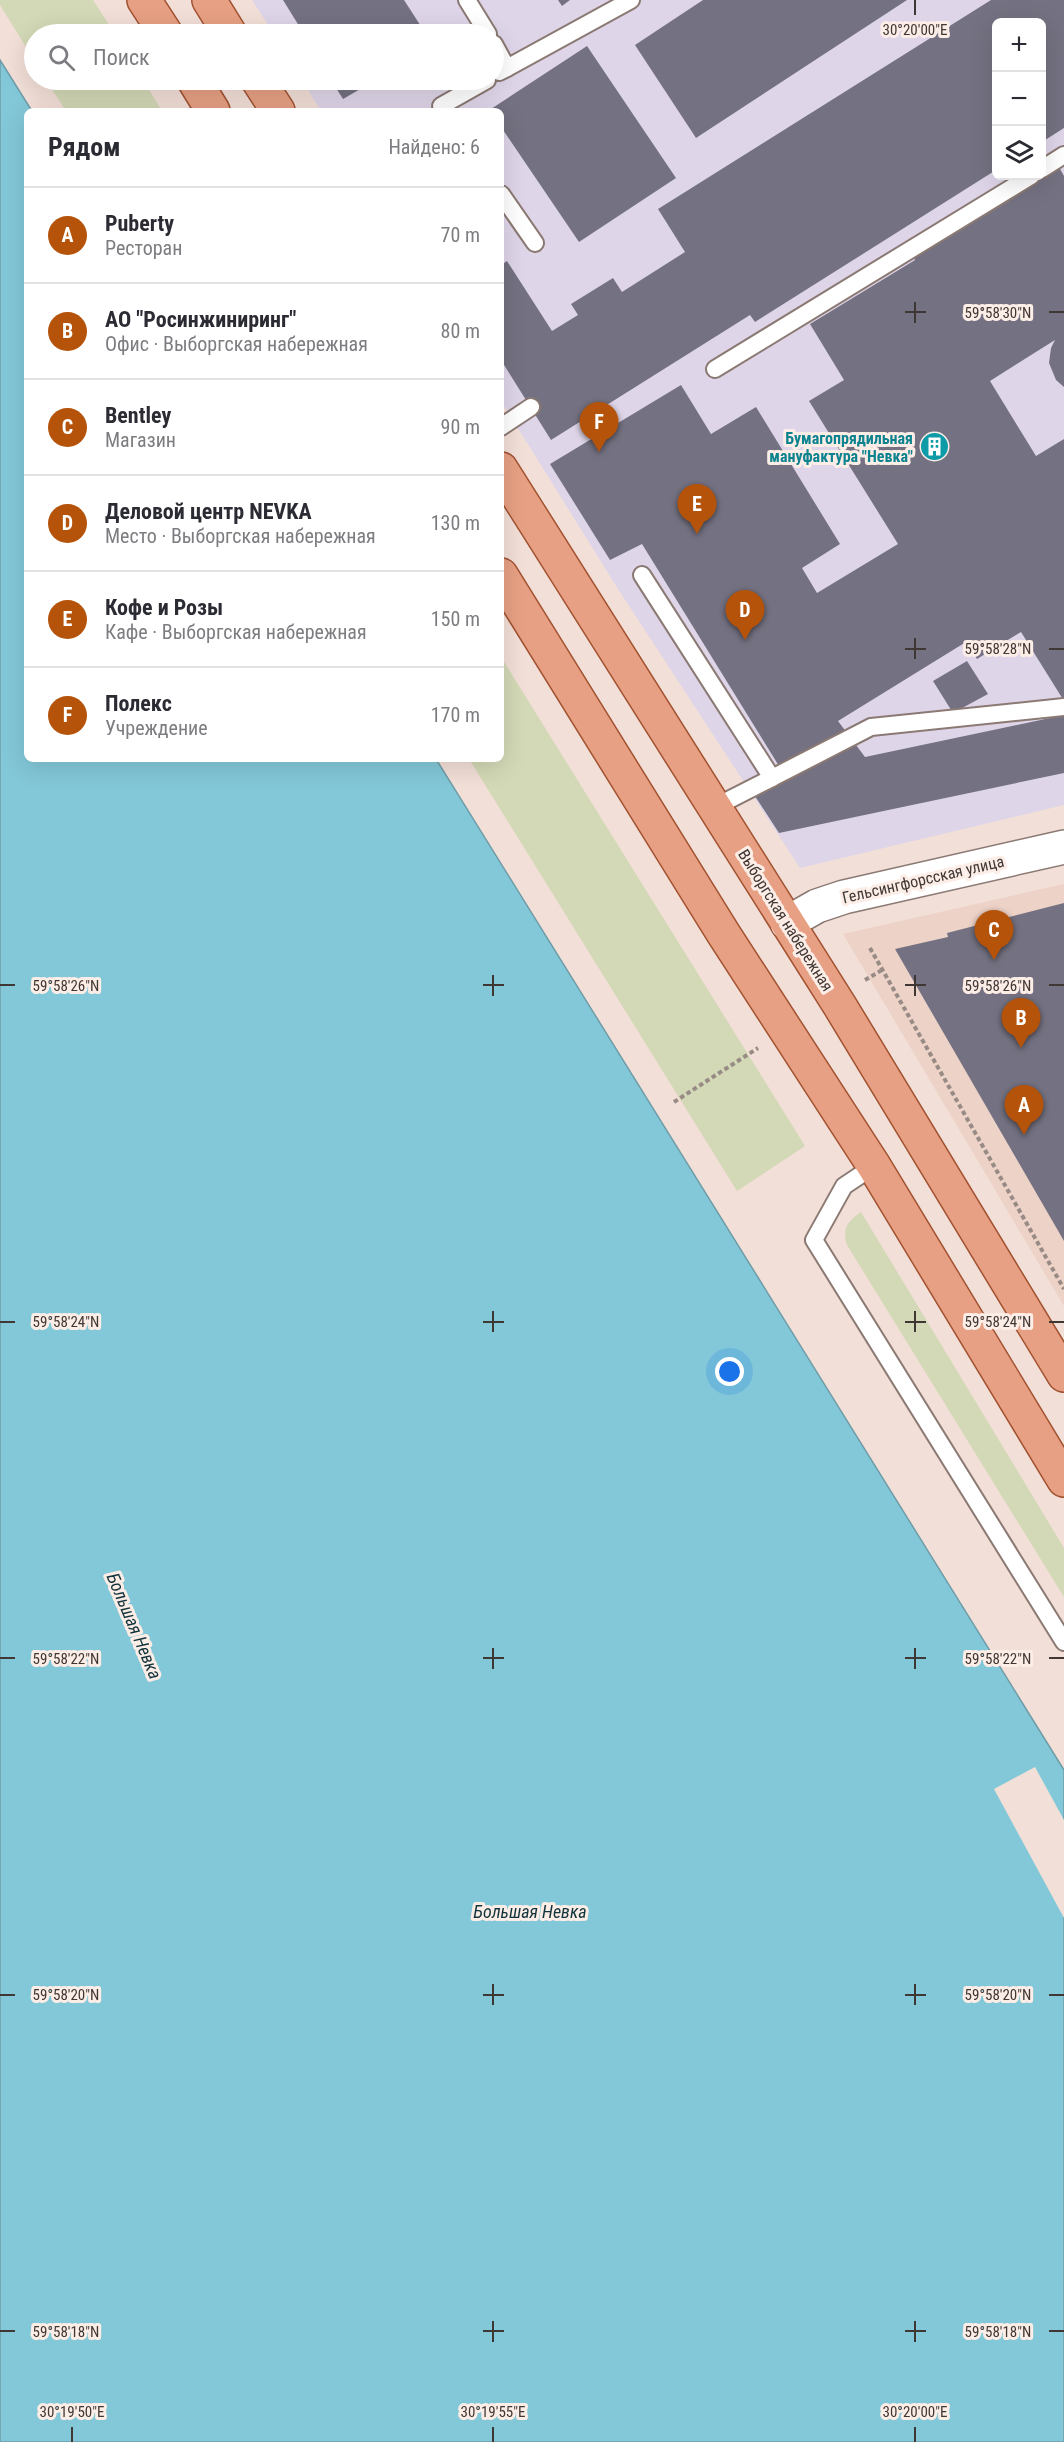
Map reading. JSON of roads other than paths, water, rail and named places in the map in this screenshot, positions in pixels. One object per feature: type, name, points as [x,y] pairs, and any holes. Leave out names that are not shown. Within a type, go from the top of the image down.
[{"type":"main road","points":[[144,0],[160,24]]},
{"type":"main road","points":[[209,0],[225,24]]},
{"type":"main road","points":[[200,90],[211,108]]},
{"type":"main road","points":[[264,90],[276,108]]},
{"type":"main road","name":"Выборгская набережная","points":[[504,475],[715,807],[1064,1375]]},
{"type":"main road","points":[[504,580],[723,933],[874,1166],[1064,1480]]},
{"type":"street","name":"Гельсингфорсская улица","points":[[787,923],[818,906],[844,897],[1064,847]]},
{"type":"lane","points":[[467,0],[482,24]]},
{"type":"lane","points":[[504,70],[631,0]]},
{"type":"lane","points":[[442,108],[441,106],[469,90]]},
{"type":"lane","points":[[1046,166],[1064,155]]},
{"type":"lane","points":[[716,369],[1024,180]]},
{"type":"lane","points":[[504,198],[535,243]]},
{"type":"lane","points":[[504,425],[531,408]]},
{"type":"lane","points":[[642,575],[772,778]]},
{"type":"lane","points":[[715,807],[871,727],[1064,707]]},
{"type":"lane","points":[[874,1166],[844,1186],[814,1240],[1064,1642]]},
{"type":"water","name":"Большая Невка","points":[[0,60],[30,108],[24,108],[24,762],[438,762],[1064,1770],[1064,2442],[0,2442]]},
{"type":"place","name":"Бумагопрядильная мануфактура \"Невка\"","points":[[934,447]]},
{"type":"place","name":"Полекс","points":[[599,452]]},
{"type":"place","name":"Кофе и Розы","points":[[697,534]]},
{"type":"place","name":"Деловой центр NEVKA","points":[[745,640]]},
{"type":"place","name":"Bentley","points":[[994,960]]},
{"type":"place","name":"АО \"Росинжиниринг\"","points":[[1021,1048]]},
{"type":"place","name":"Puberty","points":[[1024,1135]]}]
